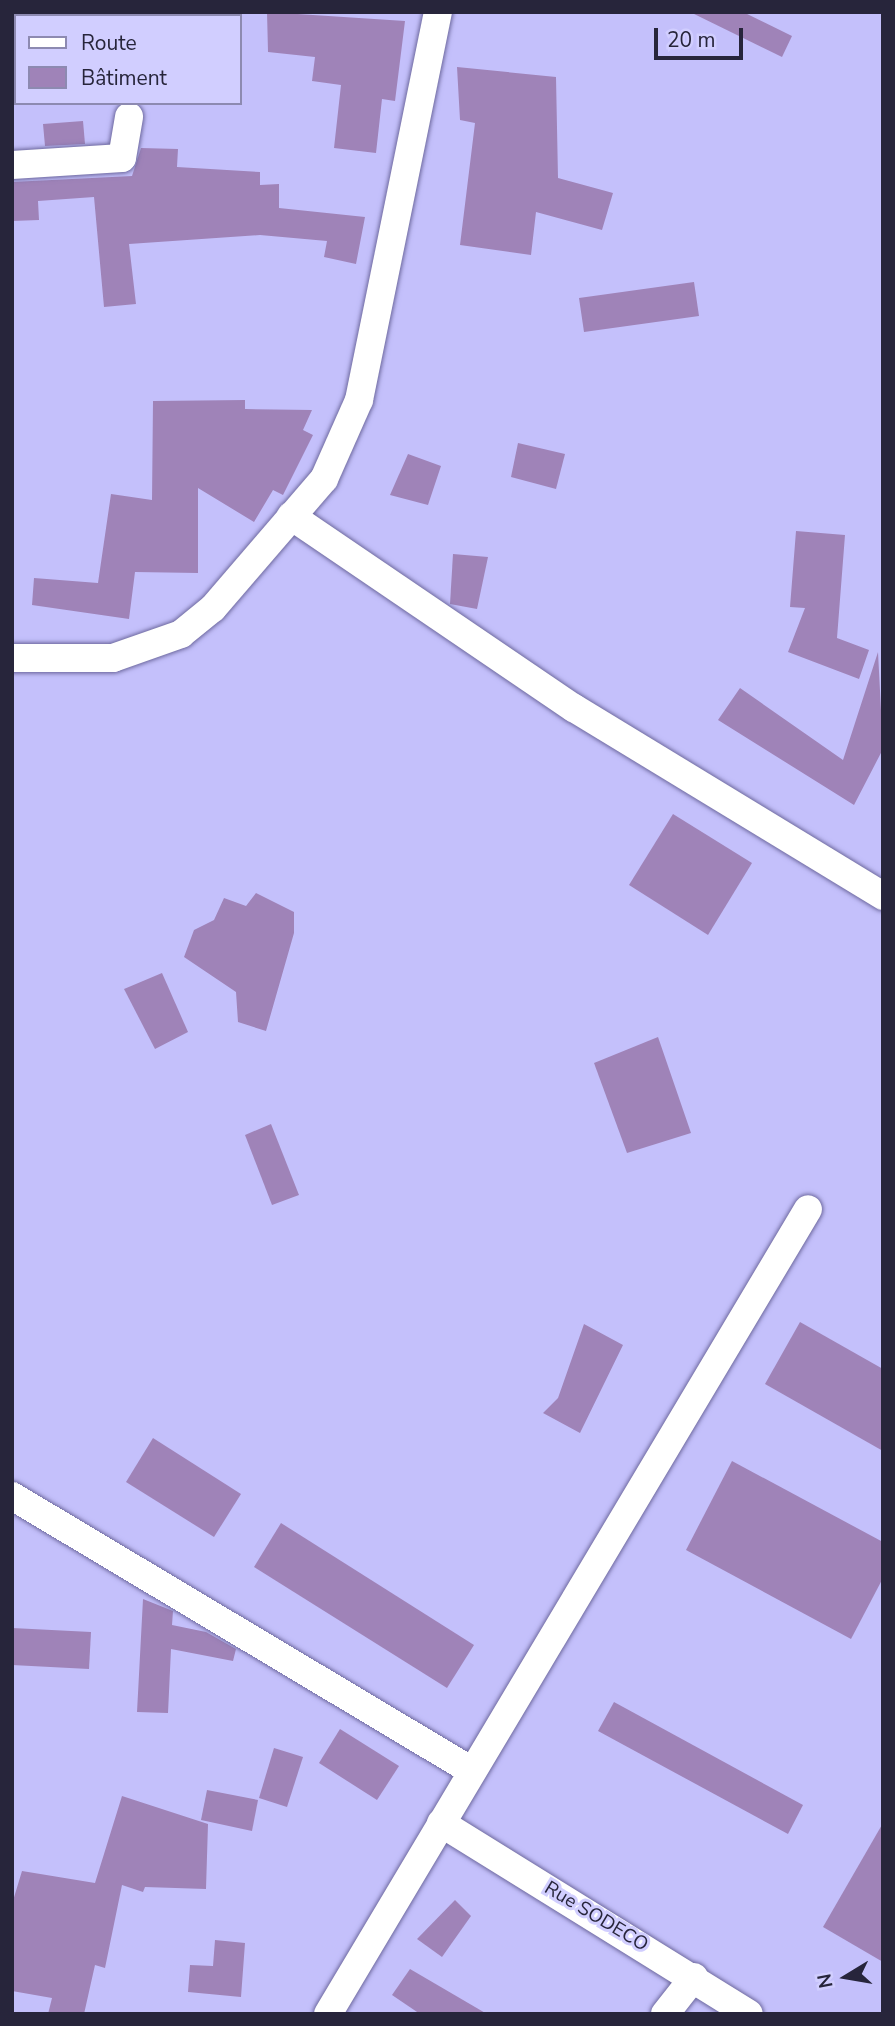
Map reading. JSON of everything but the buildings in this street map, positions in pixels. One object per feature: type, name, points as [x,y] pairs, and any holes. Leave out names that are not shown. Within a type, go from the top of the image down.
[{"type":"street","points":[[12,658],[113,658],[181,634],[213,608],[291,516],[344,446],[359,400],[438,12]]},
{"type":"street","points":[[12,165],[122,158],[129,117]]},
{"type":"street","points":[[291,516],[573,708],[883,896]]},
{"type":"street","points":[[328,2014],[808,1209]]},
{"type":"street","points":[[12,1496],[472,1771]]},
{"type":"street","name":"Rue SODECO","points":[[441,1823],[694,1977],[749,2014]]},
{"type":"street","points":[[665,2014],[694,1977]]}]
